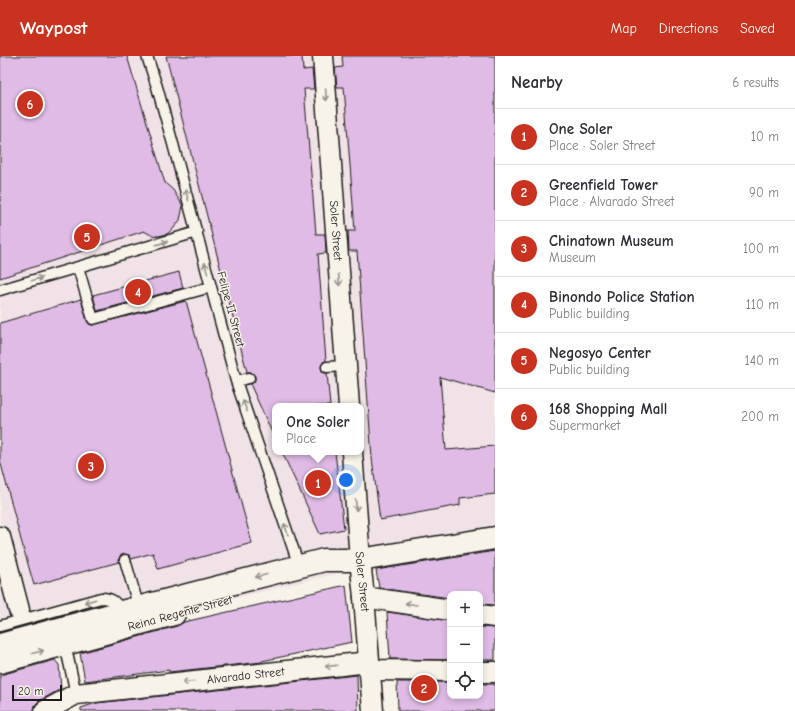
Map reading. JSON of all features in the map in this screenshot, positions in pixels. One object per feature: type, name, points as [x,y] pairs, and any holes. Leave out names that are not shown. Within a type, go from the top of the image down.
[{"type":"main road","name":"Reina Regente Street","points":[[0,662],[65,644],[128,616],[299,566],[324,560],[360,560],[495,538]]},
{"type":"main road","name":"Reina Regente Street","points":[[0,645],[331,572],[360,560]]},
{"type":"street","name":"Soler Street","points":[[324,56],[336,366],[348,403]]},
{"type":"street","name":"Soler Street","points":[[352,455],[373,711]]},
{"type":"street","points":[[0,537],[19,610]]},
{"type":"street","points":[[364,596],[447,610]]},
{"type":"street","points":[[483,615],[495,617]]},
{"type":"street","name":"Alvarado Street","points":[[45,711],[76,694],[360,663],[378,670],[447,671]]},
{"type":"street","points":[[483,672],[495,672]]},
{"type":"lane","name":"Felipe II Street","points":[[147,56],[197,232],[236,381],[299,566]]},
{"type":"lane","points":[[0,290],[197,232]]},
{"type":"lane","points":[[78,267],[93,319],[211,287]]},
{"type":"lane","points":[[236,381],[249,378]]},
{"type":"lane","points":[[125,560],[128,616]]},
{"type":"lane","points":[[0,626],[101,598],[108,598],[114,601],[128,616]]},
{"type":"lane","points":[[65,644],[76,694]]},
{"type":"shaded area","points":[[0,56],[495,56],[495,535],[0,655]]},
{"type":"building","points":[[0,56],[127,56],[165,183],[173,190],[183,206],[180,220],[174,228],[167,234],[159,236],[151,235],[144,231],[0,278]]},
{"type":"building","points":[[166,56],[302,56],[303,70],[312,69],[314,89],[304,89],[316,234],[325,234],[326,253],[318,254],[326,361],[323,362],[321,367],[324,373],[327,373],[330,403],[272,403],[272,432],[251,386],[255,380],[255,376],[251,372],[247,372]]},
{"type":"building","points":[[342,56],[495,56],[495,393],[440,377],[446,450],[495,446],[495,494],[460,498],[460,505],[380,520],[372,458],[357,251],[349,251],[348,231],[355,231],[344,87],[337,87],[335,68],[343,67]]},
{"type":"building","points":[[179,272],[183,288],[97,311],[93,295]]},
{"type":"building","points":[[81,299],[87,321],[92,325],[186,301],[252,543],[158,569],[153,553],[131,559],[129,555],[124,554],[120,556],[119,562],[34,585],[0,460],[0,323]]},
{"type":"building","points":[[283,455],[335,455],[344,529],[320,534]]},
{"type":"building","points":[[495,551],[495,605],[483,604],[483,591],[447,591],[447,598],[379,588],[376,570]]},
{"type":"building","points":[[346,585],[352,642],[262,662],[169,672],[169,670],[85,681],[80,653],[177,626],[184,622]]},
{"type":"building","points":[[387,612],[447,621],[447,660],[390,659]]},
{"type":"building","points":[[483,627],[495,628],[495,660],[483,660]]},
{"type":"building","points":[[55,660],[59,665],[61,689],[39,701],[35,705],[34,711],[0,711],[0,675]]},
{"type":"building","points":[[357,675],[358,711],[81,711],[81,708],[96,703]]},
{"type":"building","points":[[397,682],[447,682],[447,699],[483,699],[483,684],[495,684],[495,711],[398,711]]},
{"type":"place","name":"168 Shopping Mall","points":[[30,104]]},
{"type":"place","name":"Negosyo Center","points":[[87,237]]},
{"type":"place","name":"Binondo Police Station","points":[[138,292]]},
{"type":"place","name":"Chinatown Museum","points":[[91,466]]},
{"type":"place","name":"One Soler","points":[[318,483]]},
{"type":"place","name":"Greenfield Tower","points":[[424,688]]}]
